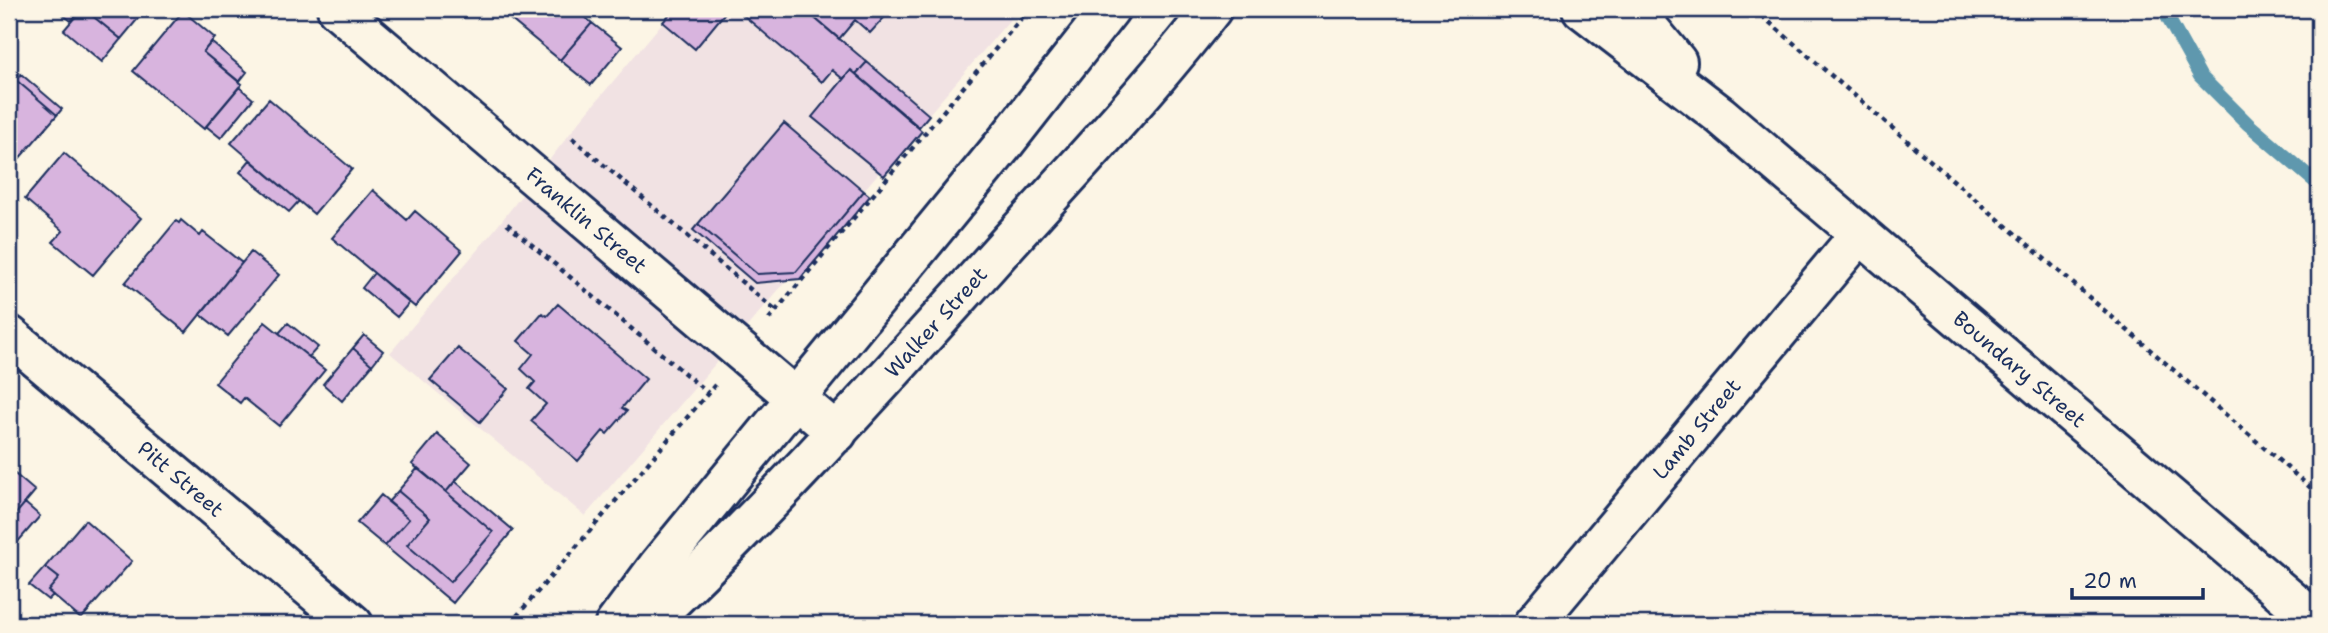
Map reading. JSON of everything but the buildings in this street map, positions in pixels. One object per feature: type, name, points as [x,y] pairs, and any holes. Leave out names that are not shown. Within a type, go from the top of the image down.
[{"type":"street","name":"Franklin Street","points":[[337,9],[837,433]]},
{"type":"street","points":[[615,624],[658,566],[797,399],[1110,9]]},
{"type":"street","name":"Walker Street","points":[[647,624],[837,433],[1088,153],[1212,9]]},
{"type":"street","name":"Boundary Street","points":[[1582,9],[1720,115],[2319,624]]},
{"type":"street","name":"Boundary Street","points":[[1633,9],[1720,115]]},
{"type":"street","name":"Lamb Street","points":[[1534,624],[1860,234]]},
{"type":"street","name":"Pitt Street","points":[[9,335],[353,624]]},
{"type":"path","points":[[769,319],[1029,9]]},
{"type":"path","points":[[1754,9],[2319,495]]},
{"type":"path","points":[[572,138],[776,311]]},
{"type":"path","points":[[507,224],[708,393]]},
{"type":"path","points":[[510,624],[718,382]]},
{"type":"shaded area","points":[[674,9],[1019,9],[585,516],[390,353],[496,228],[579,122]]},
{"type":"waterway","points":[[2163,9],[2200,76],[2248,124],[2319,185]]}]
